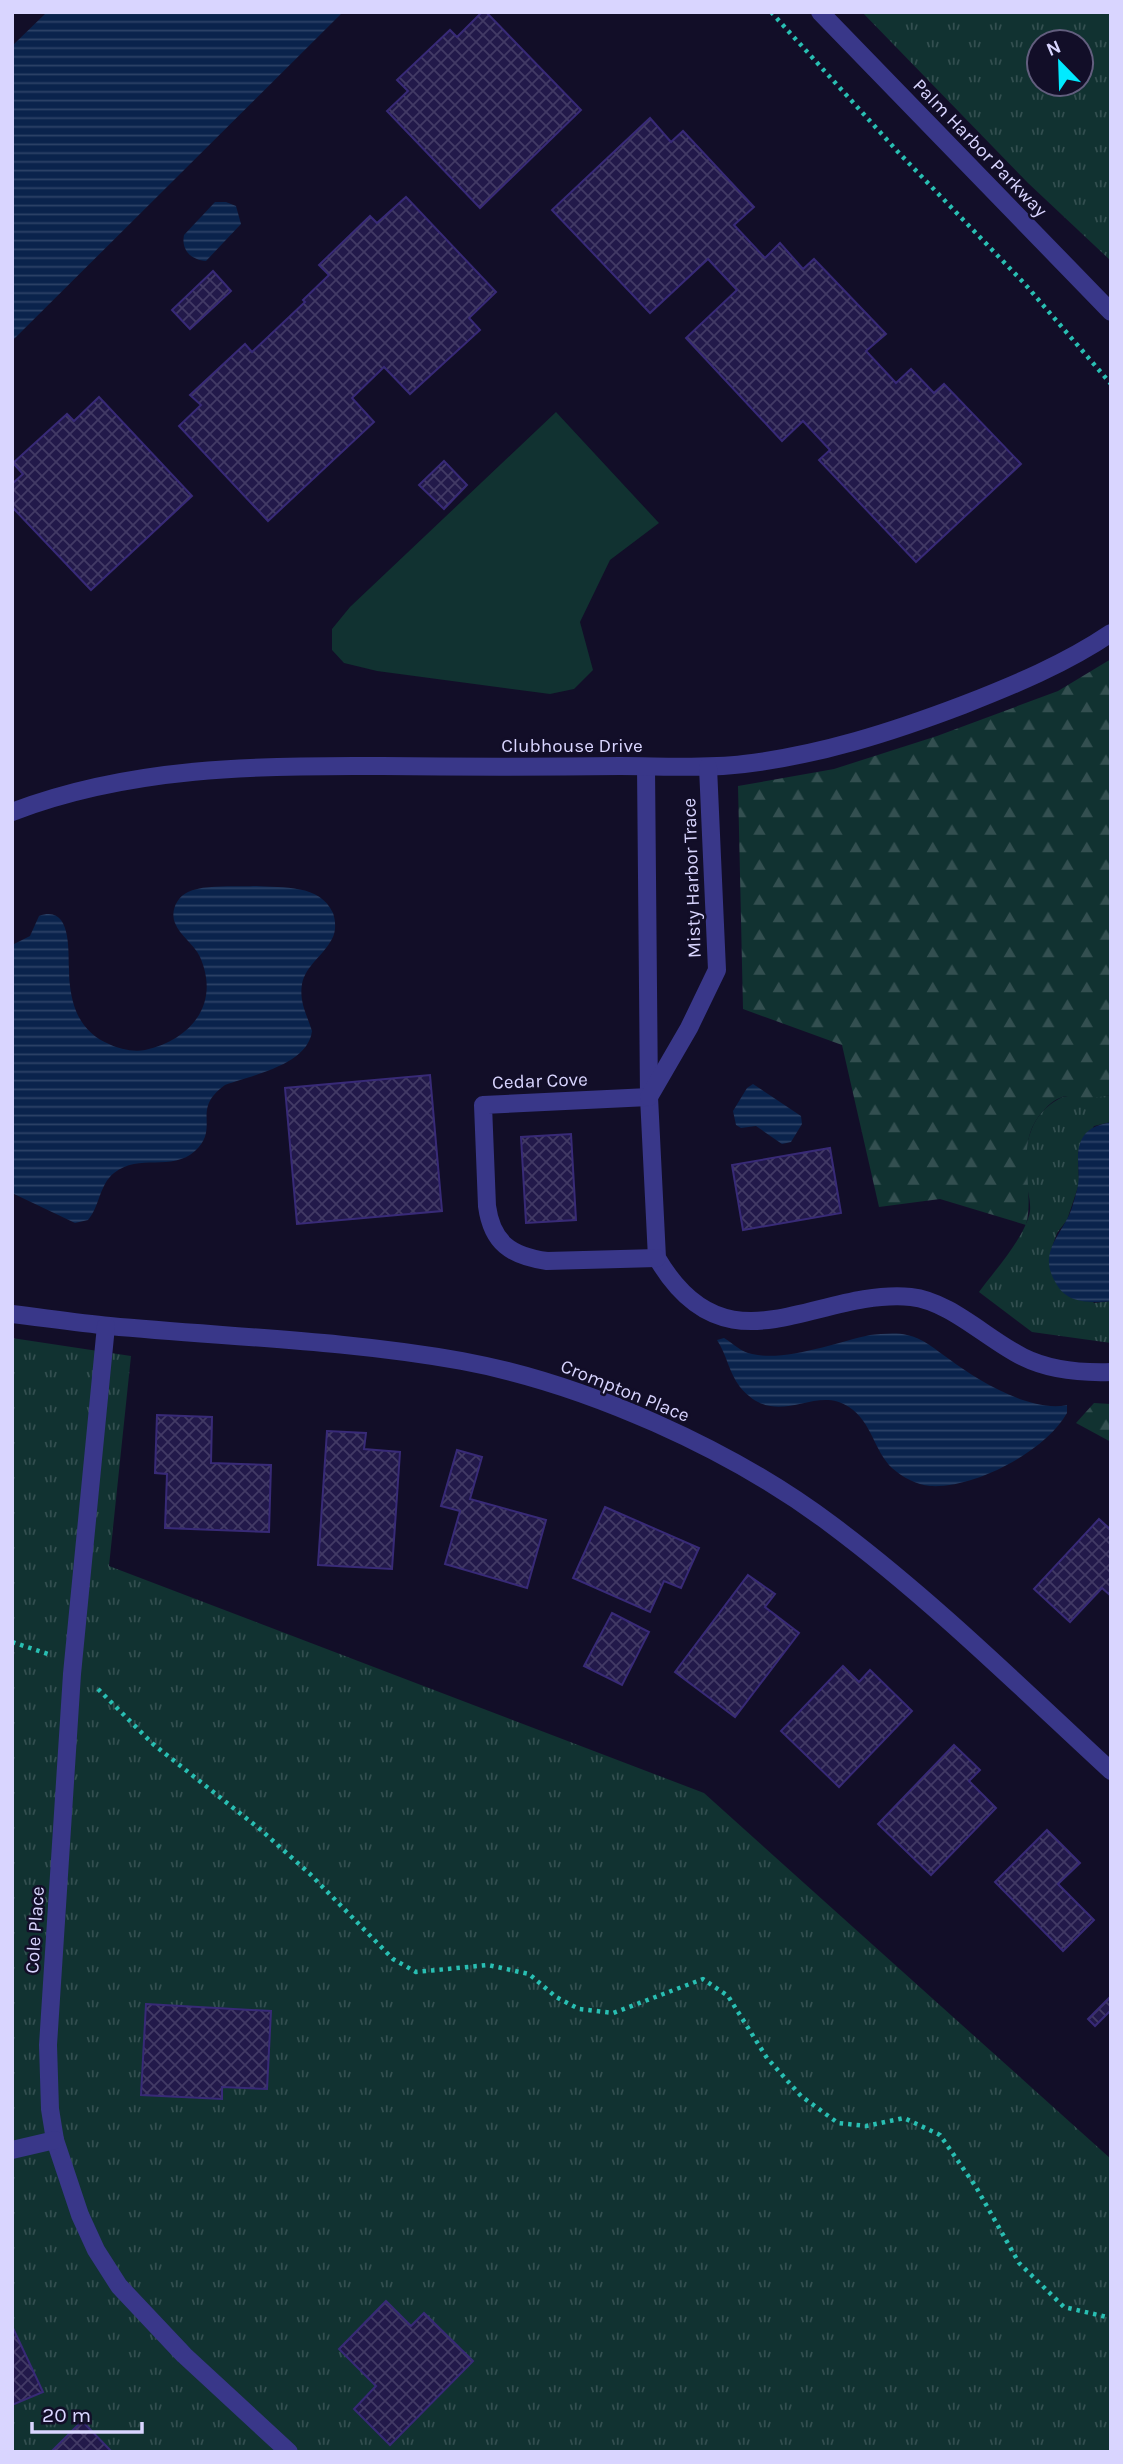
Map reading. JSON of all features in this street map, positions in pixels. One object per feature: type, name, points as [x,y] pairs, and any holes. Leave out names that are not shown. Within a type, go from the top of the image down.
[{"type":"street","name":"Palm Harbor Parkway","points":[[820,12],[1111,312]]},
{"type":"street","name":"Clubhouse Drive","points":[[12,812],[61,795],[114,783],[208,771],[288,765],[708,767],[796,756],[893,730],[1032,677],[1111,633]]},
{"type":"street","points":[[646,767],[649,1097],[657,1258],[670,1278],[710,1311],[747,1322],[770,1320],[871,1299],[912,1297],[944,1308],[1014,1352],[1039,1364],[1075,1371],[1111,1372]]},
{"type":"street","name":"Misty Harbor Trace","points":[[649,1097],[689,1028],[717,970],[708,767]]},
{"type":"street","name":"Cedar Cove","points":[[649,1097],[483,1105],[487,1206],[489,1220],[503,1245],[529,1259],[547,1261],[657,1258]]},
{"type":"street","name":"Crompton Place","points":[[12,1314],[106,1326],[373,1349],[463,1361],[536,1379],[601,1401],[717,1452],[782,1490],[831,1524],[936,1610],[1111,1771]]},
{"type":"street","name":"Cole Place","points":[[106,1326],[72,1674],[48,2045],[50,2109],[55,2140],[80,2215],[96,2250],[120,2287],[184,2355],[289,2452]]},
{"type":"street","points":[[12,2150],[55,2140]]},
{"type":"path","points":[[771,12],[898,153],[1024,283],[1111,384]]},
{"type":"path","points":[[12,1642],[47,1654],[72,1674],[103,1692],[153,1744],[261,1830],[310,1874],[393,1959],[416,1972],[488,1965],[529,1974],[556,1997],[579,2009],[613,2013],[703,1979],[728,1996],[767,2058],[801,2096],[838,2123],[866,2126],[904,2118],[940,2135],[976,2186],[1019,2263],[1064,2307],[1111,2318]]},
{"type":"green space","points":[[862,12],[1111,12],[1111,261],[1028,183]]},
{"type":"green space","points":[[556,412],[659,523],[610,560],[580,622],[593,670],[574,689],[550,694],[377,671],[344,663],[332,650],[332,629],[350,607]]},
{"type":"green space","points":[[1111,659],[1111,1095],[1060,1098],[1046,1107],[1034,1123],[1027,1151],[1029,1196],[1026,1225],[940,1199],[879,1207],[842,1045],[743,1009],[738,786],[834,769],[937,736],[1058,691]]},
{"type":"green space","points":[[1111,1095],[1111,1122],[1094,1126],[1078,1152],[1079,1184],[1067,1220],[1057,1233],[1051,1250],[1094,1303],[1111,1301],[1111,1343],[1032,1332],[979,1292],[1009,1253],[1027,1221],[1030,1207],[1026,1160],[1031,1132],[1039,1116],[1059,1099],[1068,1096]]},
{"type":"green space","points":[[12,1338],[131,1356],[109,1566],[704,1793],[1111,2159],[1111,2452],[12,2452]]},
{"type":"green space","points":[[1094,1403],[1111,1404],[1111,1442],[1076,1423]]},
{"type":"water","points":[[47,12],[343,12],[12,341],[12,46]]},
{"type":"water","points":[[215,202],[236,206],[241,224],[206,261],[188,253],[183,240],[184,235]]},
{"type":"water","points":[[256,886],[310,892],[327,904],[334,916],[335,930],[332,939],[307,971],[302,984],[303,1003],[312,1031],[301,1052],[277,1067],[225,1085],[209,1102],[206,1134],[195,1151],[176,1160],[134,1164],[114,1173],[105,1183],[88,1220],[75,1223],[12,1193],[12,945],[30,936],[39,916],[50,914],[57,917],[66,931],[69,980],[76,1011],[82,1022],[94,1035],[113,1046],[145,1050],[176,1038],[188,1029],[204,1005],[206,974],[197,952],[175,923],[173,914],[178,901],[184,894],[195,889]]},
{"type":"water","points":[[753,1084],[801,1116],[802,1124],[791,1142],[782,1144],[756,1126],[741,1128],[736,1125],[733,1111],[747,1088]]},
{"type":"water","points":[[1111,1122],[1111,1301],[1081,1301],[1067,1296],[1057,1285],[1049,1267],[1050,1251],[1070,1213],[1077,1190],[1080,1143],[1092,1128]]},
{"type":"water","points":[[893,1333],[913,1337],[1005,1393],[1037,1404],[1067,1405],[1067,1413],[1043,1441],[1007,1465],[967,1481],[948,1485],[925,1485],[910,1480],[892,1468],[863,1420],[849,1407],[836,1401],[822,1400],[782,1407],[768,1406],[754,1400],[736,1382],[717,1340],[724,1338],[741,1350],[765,1356],[811,1350],[870,1335]]},
{"type":"building","points":[[482,12],[486,12],[581,110],[480,208],[387,111],[408,91],[397,80],[450,30],[457,37]]},
{"type":"building","points":[[650,118],[671,142],[683,131],[754,207],[734,225],[765,258],[780,243],[803,269],[814,259],[886,334],[866,351],[896,383],[911,369],[934,393],[944,384],[1021,464],[916,562],[819,460],[830,450],[803,421],[782,441],[686,338],[737,290],[708,259],[650,313],[552,210]]},
{"type":"building","points":[[406,197],[496,292],[469,318],[480,330],[410,394],[384,367],[352,398],[374,422],[268,521],[179,426],[201,405],[190,395],[245,344],[252,352],[305,302],[303,300],[329,275],[319,265],[370,216],[377,223]]},
{"type":"building","points":[[213,271],[231,291],[190,329],[172,310]]},
{"type":"building","points":[[99,397],[192,496],[91,590],[12,507],[12,484],[23,474],[13,463],[67,414],[74,421]]},
{"type":"building","points":[[444,461],[467,485],[444,509],[419,485]]},
{"type":"building","points":[[430,1075],[442,1211],[297,1224],[285,1088]]},
{"type":"building","points":[[571,1134],[576,1220],[526,1223],[521,1137]]},
{"type":"building","points":[[830,1148],[841,1213],[743,1230],[732,1165]]},
{"type":"building","points":[[157,1415],[212,1417],[211,1463],[271,1465],[269,1532],[165,1528],[167,1474],[155,1473]]},
{"type":"building","points":[[327,1431],[366,1433],[364,1449],[400,1452],[392,1569],[318,1565]]},
{"type":"building","points":[[457,1450],[482,1457],[470,1499],[546,1520],[527,1588],[445,1564],[460,1511],[441,1506]]},
{"type":"building","points":[[605,1507],[699,1548],[681,1588],[664,1581],[650,1612],[573,1578]]},
{"type":"building","points":[[1099,1519],[1111,1530],[1111,1596],[1102,1588],[1070,1622],[1034,1589]]},
{"type":"building","points":[[748,1575],[775,1594],[765,1607],[799,1633],[735,1717],[675,1672]]},
{"type":"building","points":[[612,1613],[649,1632],[622,1685],[584,1666]]},
{"type":"building","points":[[843,1666],[859,1682],[870,1670],[912,1711],[839,1787],[781,1731]]},
{"type":"building","points":[[954,1745],[980,1770],[969,1781],[996,1808],[931,1875],[878,1824]]},
{"type":"building","points":[[1047,1830],[1080,1863],[1058,1884],[1094,1920],[1063,1951],[995,1882]]},
{"type":"building","points":[[1111,1996],[1111,2010],[1095,2026],[1088,2019]]},
{"type":"building","points":[[146,2004],[271,2011],[267,2089],[222,2087],[222,2099],[141,2095]]},
{"type":"building","points":[[386,2301],[411,2326],[424,2313],[473,2361],[390,2445],[354,2409],[376,2386],[339,2349]]},
{"type":"building","points":[[12,2326],[43,2392],[12,2405]]},
{"type":"building","points":[[82,2421],[112,2452],[51,2452]]}]
